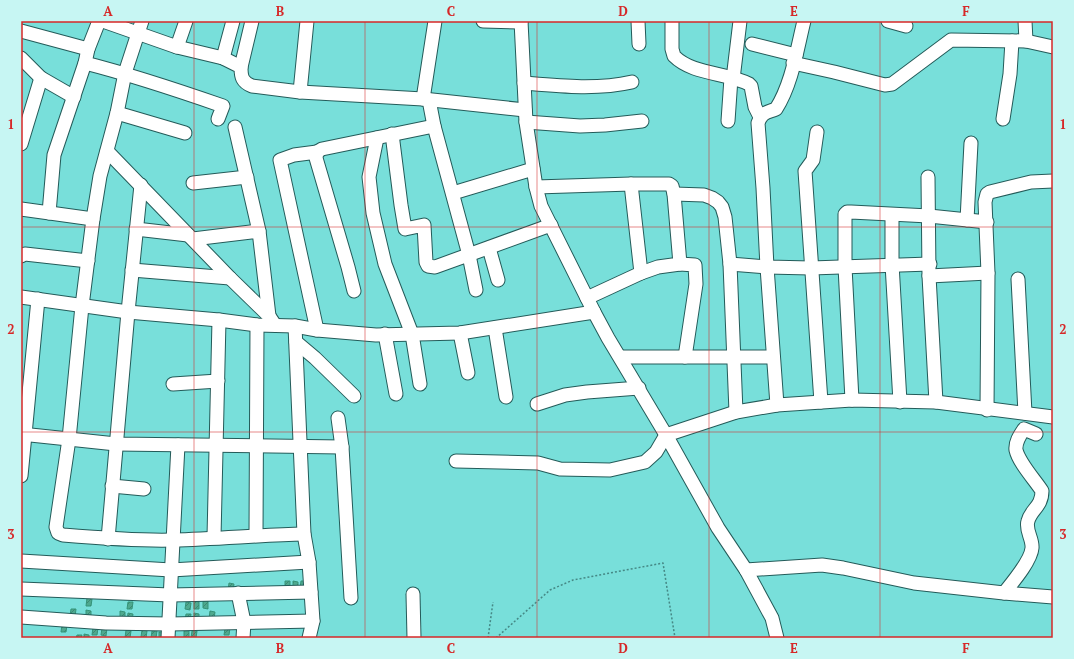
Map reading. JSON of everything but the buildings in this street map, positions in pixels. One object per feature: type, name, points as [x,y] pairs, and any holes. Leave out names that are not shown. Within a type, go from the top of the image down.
[{"type":"street","points":[[49,213],[54,155],[85,63],[88,49],[99,21]]},
{"type":"street","points":[[103,21],[137,34],[223,58],[241,67]]},
{"type":"street","points":[[142,21],[125,73],[117,113],[100,176],[82,306],[69,439],[56,527],[58,533],[63,535],[173,540],[304,534]]},
{"type":"street","points":[[177,46],[186,21]]},
{"type":"street","points":[[223,58],[233,21]]},
{"type":"street","points":[[252,21],[241,67],[241,77],[244,83],[252,86],[300,92],[426,100],[580,126],[642,121]]},
{"type":"street","points":[[300,92],[307,21]]},
{"type":"street","points":[[435,21],[426,100],[470,255],[476,290]]},
{"type":"street","points":[[483,21],[521,22],[526,116],[536,187],[542,206],[594,312],[718,528],[746,570],[772,618],[777,638]]},
{"type":"street","points":[[638,21],[639,44]]},
{"type":"street","points":[[672,21],[672,49],[674,56],[681,62],[699,70],[746,82],[751,86],[755,107],[760,117]]},
{"type":"street","points":[[728,121],[740,21]]},
{"type":"street","points":[[777,405],[758,123],[760,117],[776,109],[784,96],[804,21]]},
{"type":"street","points":[[888,21],[906,26]]},
{"type":"street","points":[[1025,21],[1026,41]]},
{"type":"street","points":[[21,31],[88,49]]},
{"type":"street","points":[[752,44],[794,59],[886,85],[892,84],[952,40],[968,39],[1026,41],[1053,47]]},
{"type":"street","points":[[1003,119],[1010,74],[1012,41]]},
{"type":"street","points":[[21,58],[41,78],[74,97]]},
{"type":"street","points":[[85,63],[125,73],[223,106],[218,119]]},
{"type":"street","points":[[21,144],[41,78]]},
{"type":"street","points":[[524,83],[564,86],[605,86],[632,82]]},
{"type":"street","points":[[117,113],[185,133]]},
{"type":"street","points":[[318,330],[280,160],[294,155],[317,152],[322,149],[434,126]]},
{"type":"street","points":[[236,127],[259,231],[272,320]]},
{"type":"street","points":[[817,132],[813,160],[805,171],[821,402]]},
{"type":"street","points":[[392,134],[405,229],[424,225],[426,262],[428,266],[435,267],[551,225]]},
{"type":"street","points":[[377,138],[370,177],[373,213],[385,264],[412,334],[420,384]]},
{"type":"street","points":[[967,220],[971,143]]},
{"type":"street","points":[[107,151],[272,320],[318,330],[376,335],[460,333],[594,312]]},
{"type":"street","points":[[317,152],[316,158],[354,291]]},
{"type":"street","points":[[453,193],[533,169]]},
{"type":"street","points":[[193,183],[247,176]]},
{"type":"street","points":[[928,177],[930,270],[936,402]]},
{"type":"street","points":[[986,410],[988,273],[985,202],[987,194],[1031,182],[1053,181]]},
{"type":"street","points":[[630,184],[641,273]]},
{"type":"street","points":[[536,187],[669,184],[672,186],[674,194],[680,264]]},
{"type":"street","points":[[108,538],[140,185]]},
{"type":"street","points":[[674,194],[704,195],[712,198],[722,207],[725,218],[730,264],[736,412]]},
{"type":"street","points":[[21,209],[93,219]]},
{"type":"street","points":[[852,400],[845,267],[844,219],[846,212],[929,216],[987,222]]},
{"type":"street","points":[[892,215],[892,264],[900,402]]},
{"type":"street","points":[[136,229],[191,237],[259,231]]},
{"type":"street","points":[[490,248],[498,280]]},
{"type":"street","points":[[21,256],[25,254],[88,261]]},
{"type":"street","points":[[587,298],[641,273],[658,267],[680,264],[695,265],[696,284],[685,357]]},
{"type":"street","points":[[730,264],[811,268],[892,264],[930,270],[988,273]]},
{"type":"street","points":[[132,270],[230,278]]},
{"type":"street","points":[[1018,278],[1025,413]]},
{"type":"street","points":[[21,298],[128,312],[257,325],[272,320]]},
{"type":"street","points":[[21,476],[23,435],[38,300]]},
{"type":"street","points":[[214,537],[219,320]]},
{"type":"street","points":[[256,535],[257,325]]},
{"type":"street","points":[[295,326],[304,534],[309,562],[313,621],[309,638]]},
{"type":"street","points":[[495,328],[506,397]]},
{"type":"street","points":[[460,333],[468,374]]},
{"type":"street","points":[[385,334],[396,394]]},
{"type":"street","points":[[296,342],[354,396]]},
{"type":"street","points":[[620,358],[773,357]]},
{"type":"street","points":[[173,384],[218,381]]},
{"type":"street","points":[[537,404],[565,395],[639,388]]},
{"type":"street","points":[[456,460],[538,463],[560,469],[610,470],[645,462],[656,452],[666,436],[736,412],[777,405],[852,400],[936,402],[986,410],[1053,417]]},
{"type":"street","points":[[338,418],[342,447],[351,598]]},
{"type":"street","points":[[1004,593],[1028,560],[1032,549],[1027,527],[1028,519],[1040,504],[1042,491],[1021,460],[1016,449],[1018,438],[1024,429],[1036,434]]},
{"type":"street","points":[[23,435],[116,444],[342,447]]},
{"type":"street","points":[[168,638],[178,445]]},
{"type":"street","points":[[112,486],[144,489]]},
{"type":"street","points":[[21,561],[171,570],[309,562]]},
{"type":"street","points":[[746,570],[822,565],[914,583],[1053,597]]},
{"type":"street","points":[[21,589],[170,595],[311,592]]},
{"type":"street","points":[[238,593],[244,622],[243,638]]},
{"type":"street","points":[[413,594],[414,638]]},
{"type":"street","points":[[21,617],[106,623],[169,624],[313,621]]},
{"type":"path","points":[[496,638],[550,590],[573,580],[663,563],[674,638]]},
{"type":"path","points":[[488,638],[493,602]]}]
